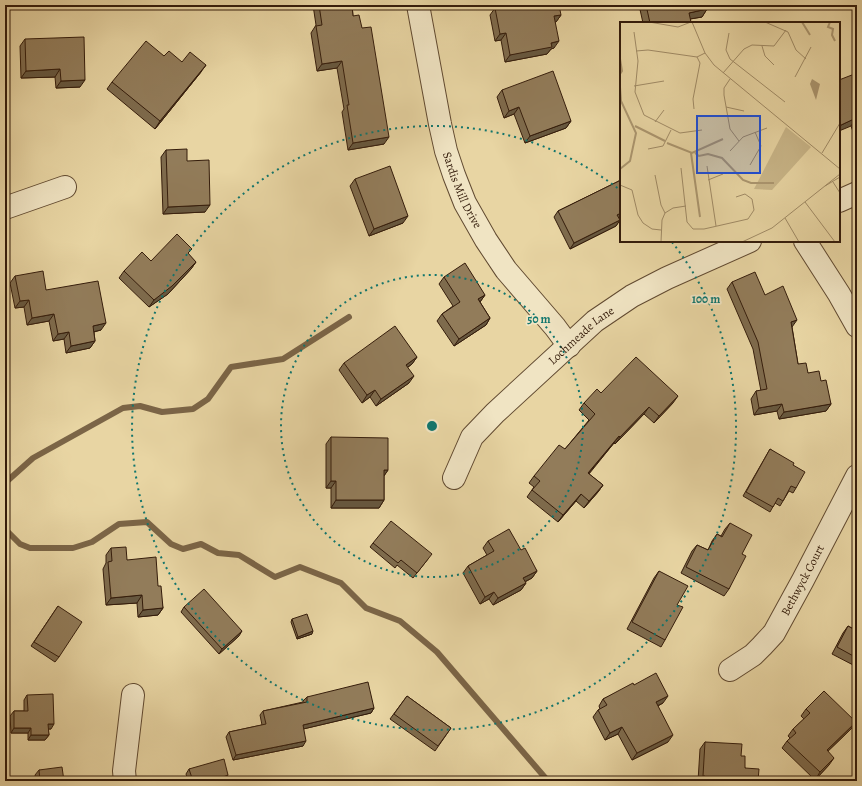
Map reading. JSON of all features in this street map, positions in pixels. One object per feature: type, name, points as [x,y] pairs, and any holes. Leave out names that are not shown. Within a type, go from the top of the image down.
[{"type":"street","name":"Sardis Mill Drive","points":[[418,5],[446,151],[465,203],[486,240],[506,270],[555,327],[569,346]]},
{"type":"street","points":[[5,208],[65,187]]},
{"type":"street","points":[[840,201],[857,193]]},
{"type":"street","name":"Lochmeade Lane","points":[[454,478],[472,437],[495,413],[595,321],[632,296],[667,278],[748,242]]},
{"type":"street","points":[[806,242],[839,294],[857,326]]},
{"type":"street","name":"Bethwyck Court","points":[[730,670],[753,655],[774,633],[857,476]]},
{"type":"street","points":[[125,781],[124,772],[133,695]]},
{"type":"building","points":[[319,5],[352,5],[353,16],[359,15],[362,28],[371,27],[389,137],[353,143],[342,61],[322,64],[316,26],[322,25]]},
{"type":"building","points":[[509,5],[559,5],[561,15],[554,16],[559,41],[551,43],[552,47],[510,55],[506,33],[500,34],[495,8]]},
{"type":"building","points":[[646,5],[706,5],[707,9],[689,13],[691,22],[650,22]]},
{"type":"building","points":[[84,37],[85,80],[61,81],[60,69],[26,71],[25,39]]},
{"type":"building","points":[[146,41],[164,56],[169,51],[182,62],[190,52],[206,65],[160,121],[112,82]]},
{"type":"building","points":[[553,71],[571,121],[530,136],[519,107],[509,111],[502,90]]},
{"type":"building","points":[[857,73],[857,122],[856,118],[840,126],[840,80]]},
{"type":"building","points":[[187,149],[187,161],[209,160],[210,205],[168,207],[166,150]]},
{"type":"building","points":[[390,166],[408,216],[374,229],[355,179]]},
{"type":"building","points":[[620,180],[620,214],[617,215],[620,220],[574,243],[558,211]]},
{"type":"building","points":[[177,234],[192,249],[188,253],[196,262],[172,286],[154,300],[124,271],[142,252],[151,261]]},
{"type":"building","points":[[465,263],[485,295],[478,299],[490,318],[459,339],[442,314],[460,302],[444,277]]},
{"type":"building","points":[[43,271],[46,290],[98,281],[106,323],[93,326],[95,341],[71,346],[69,332],[58,334],[54,314],[32,318],[29,300],[20,301],[15,276]]},
{"type":"building","points":[[755,272],[765,295],[783,286],[797,320],[791,322],[798,364],[806,363],[808,373],[819,371],[821,381],[826,380],[831,404],[784,412],[782,404],[759,408],[756,391],[767,389],[758,342],[732,282]]},
{"type":"building","points":[[395,326],[417,357],[406,365],[414,376],[381,399],[375,390],[367,395],[344,363]]},
{"type":"building","points":[[636,357],[678,396],[659,416],[649,407],[620,437],[619,436],[588,473],[603,485],[589,501],[581,494],[563,515],[532,490],[540,481],[534,476],[559,445],[565,449],[595,414],[584,403],[597,389],[601,393]]},
{"type":"building","points":[[331,437],[388,438],[388,470],[384,470],[384,500],[336,500],[336,481],[331,481]]},
{"type":"building","points":[[770,449],[794,463],[793,465],[805,472],[796,488],[791,486],[783,501],[778,498],[773,507],[746,492]]},
{"type":"building","points":[[391,521],[432,554],[417,573],[401,560],[398,563],[373,543]]},
{"type":"building","points":[[730,523],[752,535],[742,554],[746,556],[729,589],[686,567],[697,545],[708,550],[717,534],[722,537]]},
{"type":"building","points":[[509,529],[521,550],[525,548],[537,571],[523,578],[526,583],[498,598],[494,592],[485,597],[468,566],[494,551],[488,541]]},
{"type":"building","points":[[126,547],[127,560],[156,557],[158,586],[161,586],[163,608],[143,610],[142,595],[111,598],[108,562],[112,561],[111,548]]},
{"type":"building","points":[[659,571],[688,586],[677,605],[683,607],[665,640],[632,622]]},
{"type":"building","points":[[204,589],[242,631],[222,649],[184,607]]},
{"type":"building","points":[[58,606],[82,622],[59,657],[34,642]]},
{"type":"building","points":[[307,614],[313,631],[298,637],[292,619]]},
{"type":"building","points":[[848,626],[855,630],[857,627],[857,658],[837,647]]},
{"type":"building","points":[[656,673],[668,696],[656,702],[673,735],[637,753],[622,727],[610,733],[598,710],[607,705],[603,699]]},
{"type":"building","points":[[368,682],[374,708],[303,725],[306,741],[236,755],[229,732],[266,724],[263,711],[307,702],[307,697]]},
{"type":"building","points":[[824,691],[856,722],[827,750],[834,758],[820,772],[787,741],[796,733],[793,729],[810,713],[806,709]]},
{"type":"building","points":[[53,694],[54,724],[48,724],[49,735],[31,735],[31,728],[14,728],[14,711],[28,711],[27,695]]},
{"type":"building","points":[[407,696],[451,728],[438,746],[394,714]]},
{"type":"building","points":[[705,742],[742,744],[741,756],[745,756],[745,768],[759,769],[758,781],[704,781]]},
{"type":"building","points":[[224,759],[228,775],[223,777],[224,781],[193,781],[189,769]]},
{"type":"building","points":[[62,767],[64,781],[40,781],[39,770]]},
{"type":"waterway","points":[[5,483],[33,458],[123,408],[140,406],[162,412],[193,409],[208,399],[231,367],[283,359],[349,317]]},
{"type":"waterway","points":[[5,529],[20,544],[30,548],[73,548],[92,542],[119,524],[147,522],[171,544],[183,549],[201,544],[218,553],[239,555],[275,577],[300,567],[341,583],[366,608],[400,621],[437,652],[548,781]]}]
